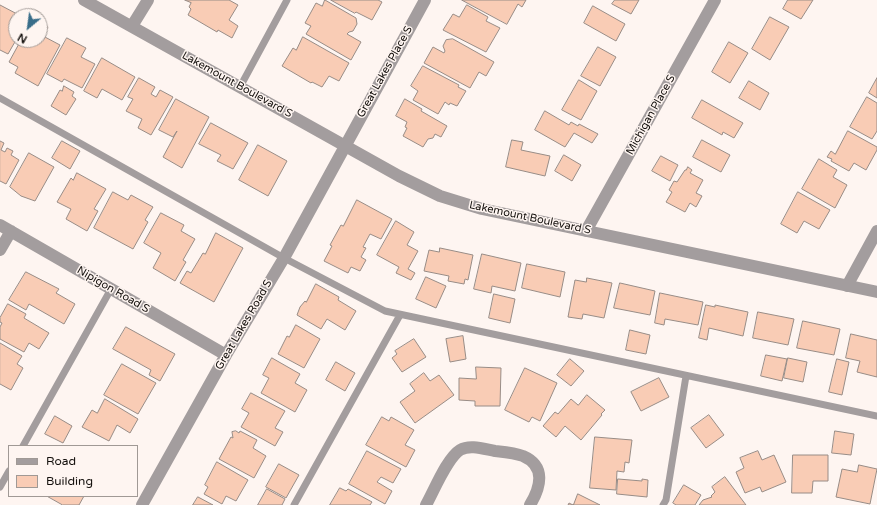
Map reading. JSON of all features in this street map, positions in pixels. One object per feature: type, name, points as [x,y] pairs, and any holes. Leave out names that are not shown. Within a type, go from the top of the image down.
[{"type":"street","name":"Lakemount Boulevard S","points":[[84,0],[399,176],[440,196],[482,210],[586,230],[877,292]]},
{"type":"street","points":[[132,26],[148,0]]},
{"type":"street","name":"Great Lakes Place S","points":[[345,145],[425,0]]},
{"type":"street","name":"Michigan Place S","points":[[586,230],[715,0]]},
{"type":"street","name":"Great Lakes Road S","points":[[142,505],[226,355],[284,258],[345,145]]},
{"type":"street","points":[[0,250],[5,228]]},
{"type":"street","name":"Nipigon Road S","points":[[5,228],[226,355]]},
{"type":"street","points":[[847,286],[877,231]]},
{"type":"street","points":[[426,505],[452,457],[460,450],[469,446],[521,456],[534,462],[539,473],[539,484],[530,505]]},
{"type":"lane","points":[[240,87],[286,0]]},
{"type":"lane","points":[[0,98],[284,258],[385,312],[877,416]]},
{"type":"lane","points":[[24,445],[111,289]]},
{"type":"lane","points":[[294,505],[400,315]]},
{"type":"lane","points":[[663,505],[666,500],[686,376]]},
{"type":"lane","points":[[0,487],[8,473]]},
{"type":"building","points":[[185,0],[229,0],[238,5],[229,20],[238,26],[232,38],[218,30],[217,32],[188,15],[191,9],[189,7],[191,3]]},
{"type":"building","points":[[325,0],[356,18],[357,24],[353,31],[347,34],[361,42],[351,60],[306,34],[311,26],[305,23],[316,3],[322,6]]},
{"type":"building","points":[[331,0],[378,0],[382,2],[372,20]]},
{"type":"building","points":[[462,0],[526,0],[522,7],[518,4],[507,24]]},
{"type":"building","points":[[615,0],[639,0],[631,14],[612,4]]},
{"type":"building","points":[[788,0],[813,0],[801,19],[783,9]]},
{"type":"building","points":[[0,5],[8,9],[8,48],[11,48],[8,54],[0,50]]},
{"type":"building","points":[[467,5],[488,17],[486,21],[500,28],[486,52],[443,30],[453,14],[459,17]]},
{"type":"building","points":[[593,6],[625,24],[616,41],[584,23]]},
{"type":"building","points":[[770,17],[789,27],[770,60],[752,49]]},
{"type":"building","points":[[303,37],[349,63],[339,81],[329,76],[322,87],[312,82],[311,83],[282,66],[293,48],[296,50]]},
{"type":"building","points":[[67,38],[86,48],[81,57],[95,64],[82,88],[64,79],[62,82],[47,74]]},
{"type":"building","points":[[48,39],[60,45],[38,86],[15,73],[18,67],[9,62],[17,48],[48,48]]},
{"type":"building","points":[[453,39],[494,62],[486,76],[479,72],[470,88],[424,63],[433,47],[444,53],[445,51],[443,46],[446,40]]},
{"type":"building","points":[[729,42],[748,53],[730,83],[712,72]]},
{"type":"building","points":[[598,47],[616,57],[600,86],[581,76]]},
{"type":"building","points":[[102,58],[135,77],[122,100],[102,89],[97,98],[84,91]]},
{"type":"building","points":[[423,66],[459,85],[458,87],[466,91],[457,106],[450,103],[449,105],[445,102],[438,114],[413,100],[418,91],[411,86]]},
{"type":"building","points":[[139,78],[155,87],[151,94],[156,97],[160,90],[173,97],[151,135],[138,128],[142,119],[126,111],[133,99],[128,97]]},
{"type":"building","points":[[877,78],[877,98],[869,93]]},
{"type":"building","points":[[579,80],[597,91],[581,120],[562,110]]},
{"type":"building","points":[[749,81],[769,93],[760,110],[739,98]]},
{"type":"building","points":[[64,86],[74,92],[72,96],[76,99],[66,115],[51,106]]},
{"type":"building","points":[[867,97],[877,103],[877,131],[872,139],[850,127]]},
{"type":"building","points":[[176,99],[209,117],[182,168],[163,157],[177,131],[173,137],[159,130]]},
{"type":"building","points":[[405,99],[422,109],[421,111],[447,126],[441,137],[435,134],[433,138],[428,139],[423,147],[403,136],[407,128],[405,127],[407,122],[396,116]]},
{"type":"building","points":[[702,100],[743,123],[734,138],[723,132],[722,135],[692,118]]},
{"type":"building","points":[[545,111],[569,125],[571,122],[578,126],[579,124],[598,134],[592,143],[574,133],[565,147],[535,130]]},
{"type":"building","points":[[211,123],[248,143],[233,169],[217,161],[221,155],[199,144]]},
{"type":"building","points":[[848,131],[877,147],[877,150],[866,170],[854,163],[849,171],[831,161],[832,159],[827,157],[831,151],[835,154]]},
{"type":"building","points":[[512,140],[523,142],[521,150],[550,156],[545,176],[506,167]]},
{"type":"building","points":[[702,140],[730,155],[721,172],[693,157]]},
{"type":"building","points":[[0,141],[4,143],[1,150],[5,152],[7,148],[13,151],[11,155],[19,160],[6,184],[0,181]]},
{"type":"building","points":[[62,141],[80,151],[70,169],[52,158]]},
{"type":"building","points":[[258,145],[287,161],[268,196],[239,180]]},
{"type":"building","points":[[29,153],[54,167],[35,201],[21,196],[10,187]]},
{"type":"building","points":[[564,155],[581,165],[572,181],[555,171]]},
{"type":"building","points":[[661,156],[678,165],[670,181],[652,171]]},
{"type":"building","points":[[819,159],[837,170],[833,177],[847,185],[835,208],[802,189]]},
{"type":"building","points":[[688,167],[692,170],[690,173],[703,180],[696,193],[702,196],[696,207],[690,203],[685,212],[666,202],[672,192],[669,190],[674,181],[677,182]]},
{"type":"building","points":[[77,173],[106,189],[94,209],[98,211],[87,231],[66,219],[71,209],[57,202],[71,178],[73,180]]},
{"type":"building","points":[[113,192],[128,200],[131,195],[153,207],[145,220],[148,222],[133,249],[94,228]]},
{"type":"building","points":[[798,192],[830,210],[819,229],[804,221],[797,233],[781,224]]},
{"type":"building","points":[[357,200],[392,219],[381,239],[370,234],[363,247],[366,248],[361,257],[366,260],[360,271],[351,267],[348,273],[324,261],[332,246],[330,245],[341,225],[343,226]]},
{"type":"building","points":[[161,213],[184,225],[181,231],[195,239],[183,260],[186,262],[175,281],[153,268],[161,253],[144,243]]},
{"type":"building","points":[[396,221],[414,232],[407,245],[418,251],[408,269],[415,273],[411,280],[396,273],[399,267],[377,255]]},
{"type":"building","points":[[216,233],[243,248],[214,302],[180,283],[187,271],[191,273],[203,253],[205,254]]},
{"type":"building","points":[[440,248],[473,255],[468,280],[465,279],[464,284],[448,281],[449,276],[424,271],[429,250],[439,252]]},
{"type":"building","points":[[482,254],[521,263],[515,291],[492,286],[491,293],[474,289]]},
{"type":"building","points":[[527,264],[565,272],[560,297],[522,288]]},
{"type":"building","points":[[26,272],[59,289],[56,293],[75,304],[64,324],[29,304],[26,310],[9,300]]},
{"type":"building","points":[[426,277],[446,286],[436,308],[416,299]]},
{"type":"building","points":[[587,278],[612,283],[604,318],[583,314],[582,319],[568,317],[575,280],[586,282]]},
{"type":"building","points":[[620,283],[655,291],[650,315],[614,308]]},
{"type":"building","points":[[316,284],[339,297],[338,300],[356,311],[345,330],[327,319],[321,329],[297,315],[300,307],[305,301],[306,302]]},
{"type":"building","points":[[660,293],[703,302],[698,325],[665,319],[664,325],[655,323]]},
{"type":"building","points":[[494,294],[515,299],[510,323],[489,318]]},
{"type":"building","points":[[8,304],[26,314],[24,318],[49,333],[39,349],[29,343],[24,352],[0,339],[0,327],[2,323],[0,322],[0,318]]},
{"type":"building","points":[[706,305],[715,307],[715,305],[748,312],[743,336],[709,328],[707,340],[699,338]]},
{"type":"building","points":[[758,312],[794,319],[788,345],[753,338]]},
{"type":"building","points":[[803,321],[840,329],[834,355],[797,348]]},
{"type":"building","points":[[296,325],[320,339],[304,368],[278,354],[287,336],[289,337]]},
{"type":"building","points":[[126,327],[175,354],[160,381],[149,375],[151,370],[113,349]]},
{"type":"building","points":[[630,330],[650,335],[646,354],[626,350]]},
{"type":"building","points":[[851,334],[877,340],[877,377],[857,372],[860,361],[846,358]]},
{"type":"building","points":[[463,336],[466,359],[450,362],[446,339]]},
{"type":"building","points":[[414,339],[426,357],[402,372],[392,358],[397,354],[395,351]]},
{"type":"building","points":[[0,343],[22,356],[17,364],[23,368],[11,390],[0,384]]},
{"type":"building","points":[[766,355],[787,359],[782,381],[761,376]]},
{"type":"building","points":[[272,358],[300,374],[295,383],[307,390],[295,412],[261,393],[269,378],[263,375]]},
{"type":"building","points":[[788,358],[807,362],[803,382],[784,378]]},
{"type":"building","points":[[570,359],[584,371],[571,386],[557,375]]},
{"type":"building","points":[[837,359],[849,362],[842,395],[829,392]]},
{"type":"building","points":[[336,362],[355,373],[345,391],[326,380]]},
{"type":"building","points":[[122,364],[156,383],[138,414],[104,395]]},
{"type":"building","points":[[476,367],[501,368],[500,406],[475,406],[475,401],[459,400],[459,378],[476,379]]},
{"type":"building","points":[[525,368],[557,383],[540,421],[532,417],[529,422],[505,410]]},
{"type":"building","points":[[424,373],[430,381],[439,375],[454,395],[415,423],[400,402],[415,391],[410,384]]},
{"type":"building","points":[[659,378],[669,397],[641,411],[631,392]]},
{"type":"building","points":[[251,393],[285,411],[275,428],[283,432],[275,446],[241,427],[249,413],[242,409]]},
{"type":"building","points":[[587,395],[605,410],[581,440],[565,426],[556,437],[543,426],[555,412],[558,414],[571,399],[578,405]]},
{"type":"building","points":[[105,399],[138,419],[130,433],[117,425],[109,441],[82,427],[92,410],[97,413]]},
{"type":"building","points":[[709,415],[724,435],[706,448],[691,428]]},
{"type":"building","points":[[55,416],[72,426],[63,443],[45,434]]},
{"type":"building","points":[[382,417],[389,421],[391,417],[414,430],[405,445],[415,450],[406,467],[366,445]]},
{"type":"building","points":[[236,431],[239,433],[240,431],[257,440],[253,448],[266,456],[254,478],[219,459],[231,437],[233,438],[232,432]]},
{"type":"building","points":[[835,431],[854,434],[851,455],[832,453]]},
{"type":"building","points":[[595,437],[632,440],[629,463],[625,462],[624,472],[617,471],[616,490],[590,488]]},
{"type":"building","points":[[367,451],[401,469],[393,483],[381,477],[377,482],[392,491],[385,504],[349,484]]},
{"type":"building","points":[[758,451],[762,460],[774,455],[786,482],[762,492],[760,487],[745,493],[736,472],[744,468],[740,458]]},
{"type":"building","points":[[793,455],[828,455],[828,481],[813,481],[812,493],[792,493]]},
{"type":"building","points":[[217,462],[248,480],[236,501],[226,496],[222,504],[204,494],[208,487],[205,485]]},
{"type":"building","points":[[279,464],[299,475],[286,498],[266,487]]},
{"type":"building","points":[[859,465],[877,469],[870,504],[836,497],[842,469],[857,472]]},
{"type":"building","points":[[725,477],[746,505],[699,505],[703,500],[712,497],[711,496],[715,492],[712,487]]},
{"type":"building","points":[[618,479],[648,480],[647,497],[617,494]]},
{"type":"building","points":[[684,485],[701,495],[695,505],[676,505],[673,503]]},
{"type":"building","points":[[340,488],[346,491],[348,489],[372,502],[370,505],[330,505]]},
{"type":"building","points":[[267,489],[285,499],[282,505],[258,505]]},
{"type":"building","points":[[578,494],[600,505],[573,505]]},
{"type":"building","points":[[49,497],[83,497],[79,505],[63,505]]},
{"type":"building","points":[[198,497],[213,505],[193,505]]}]
